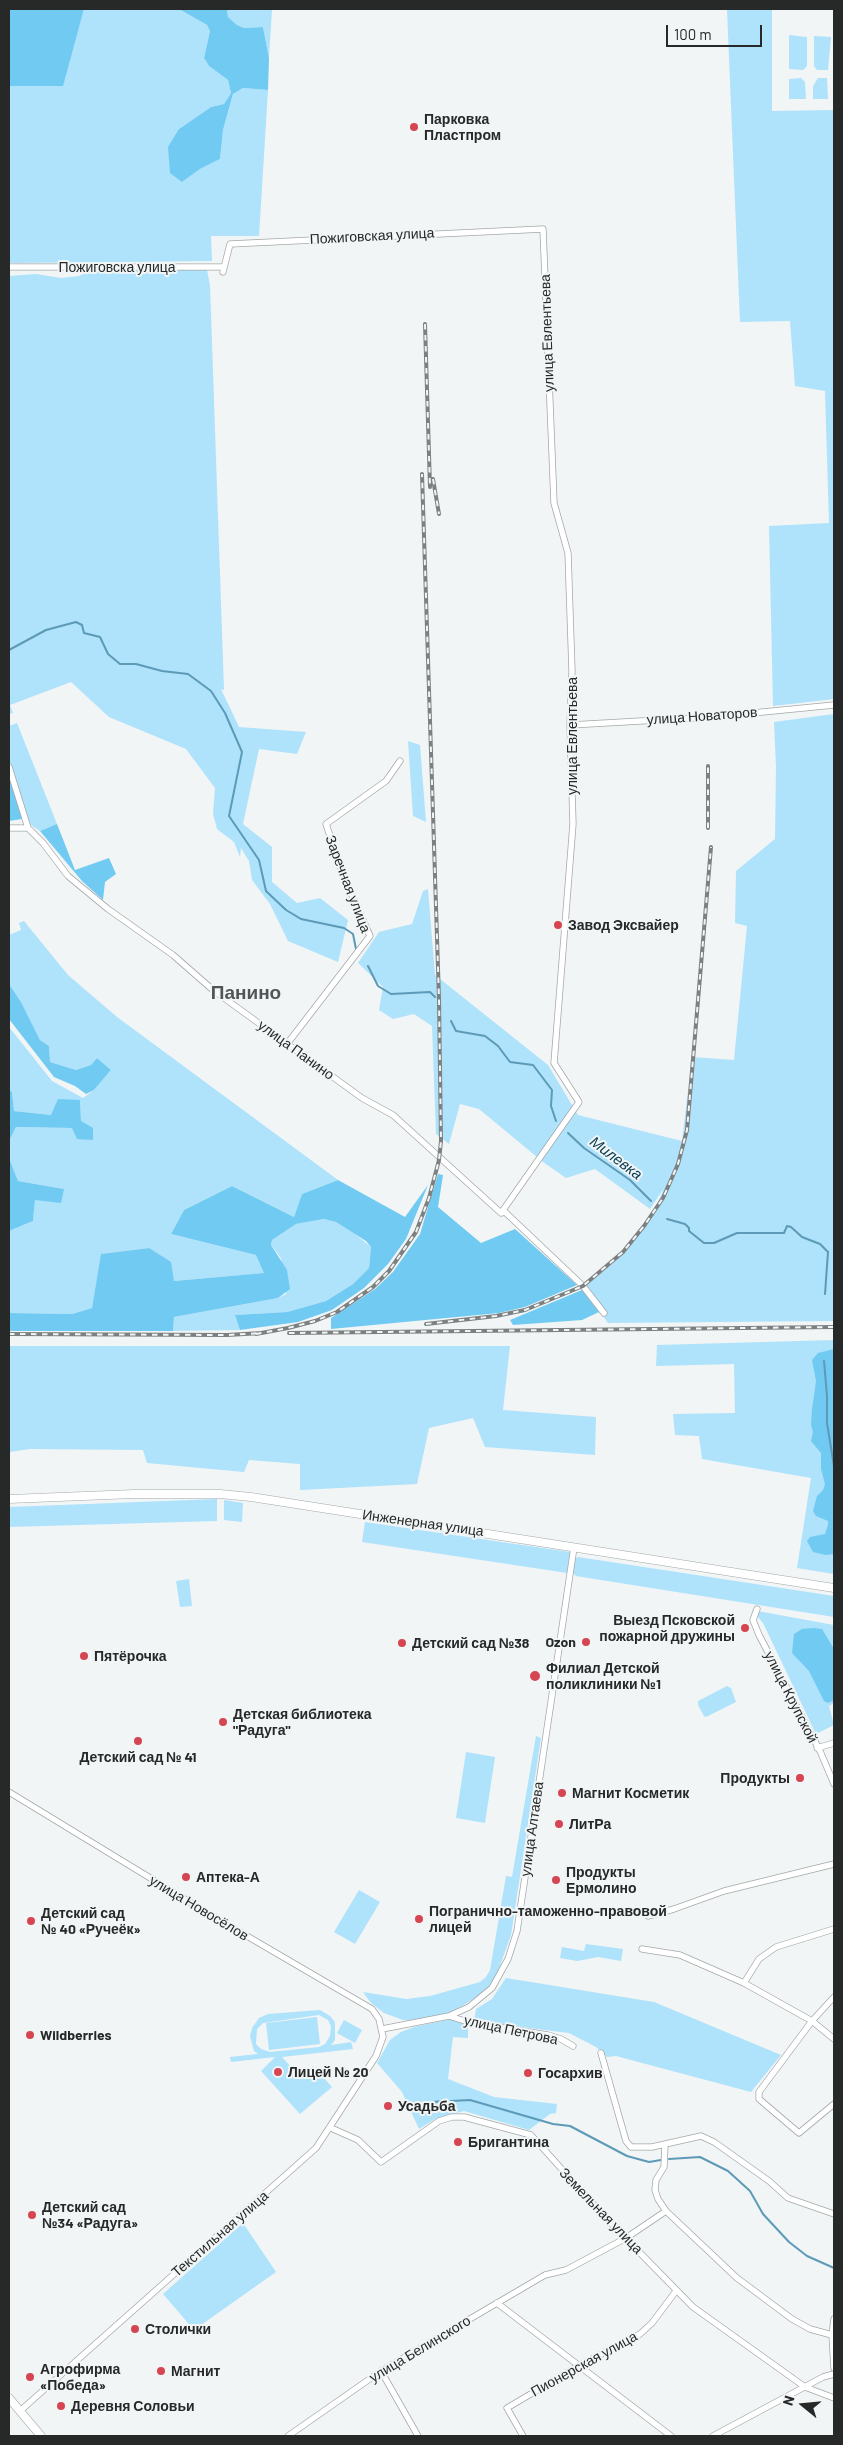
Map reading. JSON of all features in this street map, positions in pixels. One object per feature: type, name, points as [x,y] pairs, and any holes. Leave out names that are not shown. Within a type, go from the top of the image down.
[{"type":"main road","name":"Инженерная улица","points":[[9,1498],[220,1494],[479,1531],[834,1588]]},
{"type":"main road","points":[[9,2398],[42,2436]]},
{"type":"street","name":"Пожиговская улица","points":[[224,270],[230,244],[543,229]]},
{"type":"street","name":"улица Евлентьева","points":[[501,1213],[579,1102],[554,1063],[573,824],[570,725],[572,672],[568,553],[554,503],[543,229]]},
{"type":"street","name":"Пожиговска улица","points":[[9,267],[224,270]]},
{"type":"street","name":"улица Новаторов","points":[[570,725],[712,717],[834,705]]},
{"type":"street","name":"Заречная улица","points":[[287,1044],[370,936],[344,877],[326,824],[386,782],[400,761]]},
{"type":"street","name":"улица Панино","points":[[9,766],[28,828],[78,885],[108,910],[173,954],[213,990],[362,1098],[393,1115],[501,1213],[505,1212],[583,1286],[604,1313]]},
{"type":"street","points":[[9,828],[28,828]]},
{"type":"street","name":"улица Алтаева","points":[[382,2029],[449,2016],[469,2007],[492,1988],[508,1959],[517,1931],[574,1547]]},
{"type":"street","name":"улица Крупской","points":[[756,1609],[753,1620],[759,1635],[834,1784]]},
{"type":"street","points":[[817,1748],[834,1743]]},
{"type":"street","name":"улица Новосёлов","points":[[9,1792],[211,1915],[372,2009],[379,2019],[382,2029]]},
{"type":"street","points":[[648,1916],[724,1891],[834,1864]]},
{"type":"street","points":[[744,1983],[759,1959],[776,1947],[834,1929]]},
{"type":"street","points":[[642,1949],[680,1955],[744,1983],[812,2021],[834,2039]]},
{"type":"street","points":[[834,1997],[812,2021],[759,2092],[759,2099],[800,2133],[834,2104]]},
{"type":"street","name":"улица Петрова","points":[[449,2016],[471,2023],[548,2035],[561,2039],[572,2046]]},
{"type":"street","name":"Текстильная улица","points":[[20,2411],[316,2148],[331,2128],[376,2056],[382,2044],[382,2029]]},
{"type":"street","points":[[601,2053],[626,2141],[631,2147],[638,2148],[665,2144],[701,2136],[714,2142],[754,2170],[788,2198],[834,2214]]},
{"type":"street","name":"Земельная улица","points":[[331,2128],[358,2140],[381,2162],[439,2121],[452,2117],[464,2117],[527,2133],[693,2307],[805,2387],[834,2398]]},
{"type":"street","points":[[665,2144],[664,2167],[656,2180],[655,2190],[658,2199],[666,2211],[738,2278],[792,2319],[810,2329],[833,2331]]},
{"type":"street","name":"улица Белинского","points":[[288,2436],[380,2372],[545,2275],[558,2272],[626,2238],[666,2211]]},
{"type":"street","name":"Пионерская улица","points":[[523,2436],[507,2408],[578,2366],[640,2334],[652,2323],[676,2291]]},
{"type":"street","points":[[497,2303],[671,2436]]},
{"type":"street","points":[[834,2319],[834,2368]]},
{"type":"street","points":[[380,2372],[418,2436]]},
{"type":"street","points":[[713,2436],[805,2387],[834,2374]]},
{"type":"shaded area","points":[[9,9],[84,9],[63,86],[9,86]]},
{"type":"shaded area","points":[[84,9],[179,9],[207,25],[210,31],[204,58],[209,66],[228,80],[231,93],[224,104],[211,107],[179,129],[182,182],[200,169],[220,159],[223,130],[233,94],[243,88],[268,90],[259,236],[211,236],[212,261],[9,263],[9,86],[62,86]]},
{"type":"shaded area","points":[[179,9],[227,9],[228,17],[237,25],[244,28],[263,27],[269,58],[268,90],[243,88],[233,94],[223,130],[220,159],[200,169],[182,182],[170,173],[168,147],[179,129],[211,107],[224,104],[231,93],[228,80],[209,66],[204,58],[210,31],[207,25]]},
{"type":"shaded area","points":[[227,9],[272,9],[269,58],[263,27],[244,28],[237,25],[228,17]]},
{"type":"shaded area","points":[[727,9],[772,9],[772,111],[833,110],[834,91],[834,699],[773,706],[769,526],[829,523],[825,391],[795,386],[790,321],[740,322]]},
{"type":"shaded area","points":[[789,35],[807,37],[807,66],[803,70],[789,69]]},
{"type":"shaded area","points":[[814,36],[831,37],[828,70],[817,70],[814,66]]},
{"type":"shaded area","points":[[801,78],[805,82],[806,99],[789,99],[789,79]]},
{"type":"shaded area","points":[[818,78],[827,78],[828,99],[813,99],[813,86]]},
{"type":"shaded area","points":[[93,270],[207,270],[210,285],[224,690],[221,689],[239,727],[306,732],[297,754],[259,749],[243,824],[272,847],[272,882],[297,903],[320,898],[348,920],[338,962],[288,941],[270,904],[252,880],[249,861],[241,848],[240,857],[234,842],[217,829],[213,814],[215,788],[186,749],[109,717],[71,682],[10,705],[13,713],[9,714],[9,276],[36,274],[61,278],[79,276]]},
{"type":"shaded area","points":[[834,714],[834,1321],[608,1323],[583,1288],[612,1264],[640,1229],[657,1204],[664,1188],[650,1209],[595,1169],[566,1178],[543,1162],[479,1109],[460,1104],[449,1144],[436,1134],[432,1026],[414,1014],[393,1019],[379,1010],[383,987],[358,963],[379,932],[412,924],[423,891],[428,889],[435,975],[548,1065],[578,1115],[682,1141],[692,1057],[734,1060],[747,926],[735,923],[736,871],[775,839],[776,767],[774,722]]},
{"type":"shaded area","points":[[17,723],[57,824],[40,831],[22,819],[9,774],[9,726]]},
{"type":"shaded area","points":[[408,741],[420,745],[426,822],[413,816]]},
{"type":"shaded area","points":[[9,774],[22,819],[9,821]]},
{"type":"shaded area","points":[[57,824],[75,870],[109,858],[116,874],[105,882],[103,900],[82,881],[40,831]]},
{"type":"shaded area","points":[[24,921],[68,975],[117,1017],[338,1180],[302,1194],[294,1217],[232,1186],[184,1210],[171,1234],[256,1255],[265,1273],[174,1281],[149,1248],[102,1254],[92,1308],[72,1314],[9,1313],[9,1231],[33,1221],[35,1199],[64,1189],[18,1181],[9,1158],[9,1141],[16,1127],[72,1128],[81,1121],[80,1100],[51,1115],[14,1111],[12,1092],[9,1090],[9,1027],[52,1081],[83,1098],[94,1090],[111,1070],[97,1058],[91,1065],[76,1070],[50,1062],[49,1046],[40,1040],[21,1002],[9,984],[9,935],[21,930],[19,923]]},
{"type":"shaded area","points":[[9,984],[21,1002],[40,1040],[49,1046],[50,1062],[76,1070],[91,1065],[97,1058],[111,1070],[94,1090],[86,1094],[75,1086],[54,1077],[9,1019]]},
{"type":"shaded area","points":[[9,1090],[12,1092],[14,1111],[51,1115],[58,1099],[80,1100],[81,1121],[93,1128],[93,1140],[77,1139],[72,1128],[16,1127],[9,1141]]},
{"type":"shaded area","points":[[9,1158],[18,1181],[64,1189],[61,1203],[35,1200],[33,1221],[9,1231]]},
{"type":"shaded area","points":[[438,1174],[443,1175],[438,1207],[481,1243],[515,1229],[577,1285],[525,1307],[499,1313],[331,1329],[331,1318],[375,1289],[393,1272],[420,1234]]},
{"type":"shaded area","points":[[338,1180],[405,1217],[428,1185],[406,1239],[388,1264],[364,1288],[332,1310],[298,1322],[240,1330],[235,1315],[287,1312],[326,1301],[353,1284],[369,1268],[371,1247],[366,1241],[336,1222],[324,1219],[296,1224],[272,1240],[271,1245],[287,1270],[290,1289],[278,1298],[174,1317],[173,1331],[9,1331],[9,1313],[72,1314],[92,1308],[101,1254],[149,1248],[171,1262],[174,1281],[264,1273],[256,1255],[171,1234],[184,1210],[232,1186],[294,1217],[302,1194]]},
{"type":"shaded area","points":[[324,1219],[336,1222],[371,1247],[369,1268],[353,1284],[326,1301],[287,1312],[235,1315],[240,1330],[173,1331],[174,1317],[278,1298],[286,1294],[281,1258],[271,1245],[272,1240],[296,1224]]},
{"type":"shaded area","points":[[582,1290],[599,1312],[582,1320],[513,1325],[510,1320]]},
{"type":"shaded area","points":[[834,1340],[834,1574],[797,1568],[811,1478],[702,1459],[699,1436],[675,1435],[673,1414],[735,1413],[734,1364],[656,1366],[657,1345]]},
{"type":"shaded area","points":[[9,1346],[510,1346],[503,1410],[596,1417],[595,1455],[485,1447],[473,1418],[429,1428],[417,1484],[300,1490],[300,1464],[249,1460],[244,1472],[147,1463],[143,1450],[30,1449],[9,1452]]},
{"type":"shaded area","points":[[834,1349],[834,1554],[826,1555],[813,1552],[807,1541],[810,1537],[825,1534],[828,1525],[828,1521],[816,1516],[813,1511],[817,1496],[823,1490],[825,1484],[821,1469],[821,1453],[811,1441],[813,1432],[811,1425],[812,1409],[816,1381],[812,1360],[818,1353]]},
{"type":"shaded area","points":[[217,1499],[217,1521],[9,1527],[9,1507]]},
{"type":"shaded area","points":[[224,1500],[243,1503],[242,1522],[224,1520]]},
{"type":"shaded area","points":[[365,1522],[570,1552],[567,1573],[362,1542]]},
{"type":"shaded area","points":[[578,1557],[834,1596],[834,1617],[576,1576],[571,1571],[574,1559]]},
{"type":"shaded area","points":[[189,1579],[192,1606],[180,1607],[176,1581]]},
{"type":"shaded area","points":[[752,1610],[834,1625],[834,1703],[829,1706],[834,1725],[816,1734],[763,1623]]},
{"type":"shaded area","points":[[802,1629],[822,1629],[834,1649],[834,1700],[828,1703],[824,1701],[809,1671],[792,1653],[794,1634]]},
{"type":"shaded area","points":[[727,1686],[731,1688],[736,1702],[706,1717],[704,1716],[698,1701]]},
{"type":"shaded area","points":[[536,1736],[541,1738],[511,1935],[497,1974],[486,1991],[451,2013],[415,2021],[403,2020],[384,2013],[371,2003],[363,1992],[406,1999],[430,1996],[480,1982],[490,1970],[506,1876],[512,1877]]},
{"type":"shaded area","points":[[466,1752],[495,1757],[485,1823],[456,1818]]},
{"type":"shaded area","points":[[359,1890],[380,1902],[355,1944],[334,1932]]},
{"type":"shaded area","points":[[586,1944],[623,1949],[621,1961],[598,1957],[577,1961],[560,1958],[562,1947],[584,1951]]},
{"type":"shaded area","points":[[506,1978],[654,2002],[781,2055],[751,2092],[616,2056],[607,2057],[596,2047],[569,2033],[474,2021],[476,2009],[492,1999]]},
{"type":"shaded area","points":[[320,2010],[330,2016],[335,2022],[335,2040],[331,2045],[351,2042],[353,2049],[282,2057],[300,2077],[313,2066],[332,2087],[300,2114],[261,2071],[275,2057],[231,2062],[230,2057],[258,2054],[254,2051],[250,2036],[252,2028],[259,2018],[268,2014]],"holes":[[[319,2015],[328,2020],[331,2026],[330,2036],[325,2044],[319,2047],[270,2052],[261,2049],[256,2044],[257,2029],[263,2023]]]},
{"type":"shaded area","points":[[317,2017],[320,2044],[269,2050],[266,2023]]},
{"type":"shaded area","points":[[452,2019],[468,2024],[468,2038],[453,2037],[448,2079],[494,2097],[557,2104],[556,2113],[550,2114],[529,2130],[464,2111],[435,2119],[419,2129],[402,2092],[377,2063],[390,2040],[401,2032],[414,2027]]},
{"type":"shaded area","points":[[344,2020],[362,2030],[355,2043],[337,2033]]},
{"type":"shaded area","points":[[243,2223],[276,2272],[194,2330],[163,2294]]},
{"type":"waterway","name":"Милевка","points":[[9,650],[46,630],[76,622],[82,625],[84,633],[100,637],[108,654],[120,664],[136,664],[162,671],[188,674],[211,691],[225,713],[242,752],[229,816],[259,860],[266,891],[286,910],[301,919],[344,928],[353,934],[356,949]]},
{"type":"waterway","name":"Милевка","points":[[368,966],[378,986],[391,994],[430,992],[435,997]]},
{"type":"waterway","name":"Милевка","points":[[451,1021],[456,1031],[485,1036],[498,1046],[510,1062],[533,1065],[552,1090],[551,1106],[556,1121]]},
{"type":"waterway","name":"Милевка","points":[[568,1133],[584,1148],[630,1180],[651,1201]]},
{"type":"waterway","name":"Милевка","points":[[667,1219],[685,1224],[689,1231],[704,1243],[714,1243],[737,1233],[784,1233],[787,1226],[791,1227],[802,1237],[820,1244],[828,1252],[825,1294]]},
{"type":"waterway","name":"Милевка","points":[[824,1361],[827,1423],[834,1466]]},
{"type":"waterway","points":[[451,2101],[470,2100],[553,2124],[570,2126],[627,2156],[649,2162],[661,2160]]},
{"type":"waterway","points":[[433,2102],[444,2101]]},
{"type":"waterway","points":[[669,2159],[700,2157],[728,2171],[750,2191],[763,2214],[789,2242],[807,2256],[834,2268]]},
{"type":"railway","points":[[425,324],[430,487]]},
{"type":"railway","points":[[256,1334],[315,1321],[337,1312],[373,1287],[389,1271],[416,1232],[429,1198],[439,1160],[441,1141],[439,999],[422,474]]},
{"type":"railway","points":[[433,479],[439,514]]},
{"type":"railway","points":[[708,766],[708,828]]},
{"type":"railway","points":[[426,1324],[496,1316],[525,1310],[583,1286],[623,1252],[663,1198],[678,1164],[687,1130],[711,847]]},
{"type":"railway","points":[[289,1333],[834,1327]]},
{"type":"railway","points":[[9,1334],[227,1335],[262,1333]]},
{"type":"place","name":"Парковка Пластпром","points":[[414,127]]},
{"type":"place","name":"Завод Эксвайер","points":[[558,925]]},
{"type":"place","name":"Выезд Псковской пожарной дружины","points":[[745,1628]]},
{"type":"place","name":"Ozon","points":[[586,1642]]},
{"type":"place","name":"Детский сад №38","points":[[402,1643]]},
{"type":"place","name":"Пятёрочка","points":[[84,1656]]},
{"type":"place","name":"Филиал Детской поликлиники №1","points":[[535,1676]]},
{"type":"place","name":"Детская библиотека \"Радуга\"","points":[[223,1722]]},
{"type":"place","name":"Детский сад № 41","points":[[138,1741]]},
{"type":"place","name":"Продукты","points":[[800,1778]]},
{"type":"place","name":"Магнит Косметик","points":[[562,1793]]},
{"type":"place","name":"ЛитРа","points":[[559,1824]]},
{"type":"place","name":"Аптека-А","points":[[186,1877]]},
{"type":"place","name":"Продукты Ермолино","points":[[556,1880]]},
{"type":"place","name":"Погранично-таможенно-правовой лицей","points":[[419,1919]]},
{"type":"place","name":"Детский сад № 40 «Ручеёк»","points":[[31,1921]]},
{"type":"place","name":"Wildberries","points":[[30,2035]]},
{"type":"place","name":"Лицей № 20","points":[[278,2072]]},
{"type":"place","name":"Госархив","points":[[528,2073]]},
{"type":"place","name":"Усадьба","points":[[388,2106]]},
{"type":"place","name":"Бригантина","points":[[458,2142]]},
{"type":"place","name":"Детский сад №34 «Радуга»","points":[[32,2215]]},
{"type":"place","name":"Столички","points":[[135,2329]]},
{"type":"place","name":"Магнит","points":[[161,2371]]},
{"type":"place","name":"Агрофирма «Победа»","points":[[30,2377]]},
{"type":"place","name":"Деревня Соловьи","points":[[61,2406]]},
{"type":"district","name":"Панино","points":[[246,993]]}]
